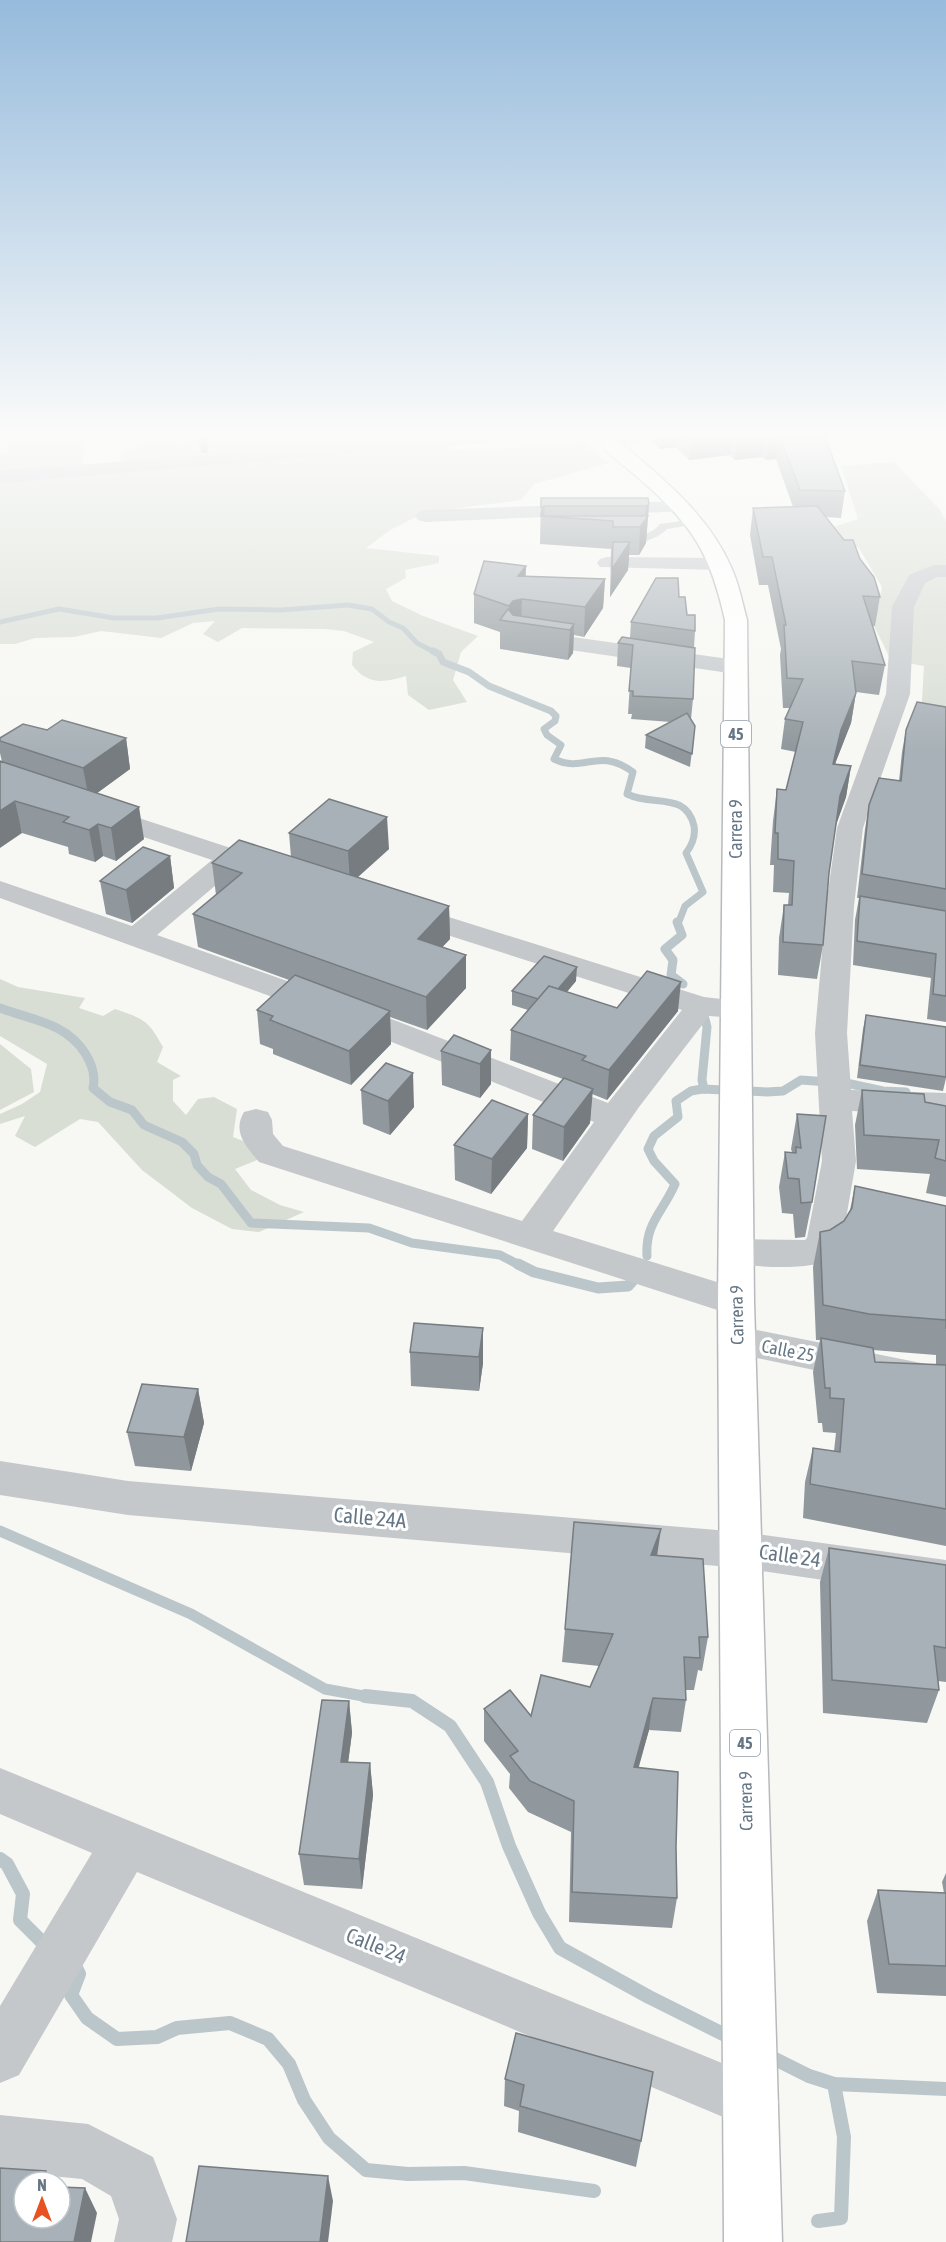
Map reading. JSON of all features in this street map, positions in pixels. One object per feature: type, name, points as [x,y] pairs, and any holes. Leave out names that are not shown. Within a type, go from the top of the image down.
[{"type":"highway","name":"Carrera 9","points":[[705,542],[720,564],[736,620],[736,1302],[753,2242]]},
{"type":"street","points":[[607,563],[720,564]]},
{"type":"street","points":[[736,1252],[805,1253],[817,1250],[824,1242],[839,1161],[831,1033],[851,908],[850,828],[898,694],[903,607],[916,579],[934,571],[946,571]]},
{"type":"street","points":[[521,637],[736,667]]},
{"type":"street","points":[[77,806],[287,875]]},
{"type":"street","points":[[136,938],[231,858]]},
{"type":"street","points":[[0,889],[352,1016],[615,1118]]},
{"type":"street","points":[[388,907],[701,1006],[736,1009]]},
{"type":"street","points":[[530,1237],[615,1118],[701,1006]]},
{"type":"street","points":[[836,1100],[946,1104]]},
{"type":"street","points":[[256,1120],[253,1125],[256,1135],[271,1154],[736,1302]]},
{"type":"street","name":"Calle 25","points":[[737,1341],[946,1383]]},
{"type":"street","name":"Calle 24A","points":[[0,1478],[128,1498],[741,1550]]},
{"type":"street","name":"Calle 24","points":[[741,1550],[946,1579]]},
{"type":"street","name":"Calle 24","points":[[0,1791],[752,2102]]},
{"type":"street","points":[[0,2056],[126,1843]]},
{"type":"street","points":[[0,2143],[88,2152],[133,2177],[148,2219],[143,2242]]},
{"type":"shaded area","points":[[0,542],[374,542],[366,548],[439,556],[439,563],[405,570],[406,578],[386,589],[392,601],[423,616],[478,636],[461,652],[453,680],[467,702],[429,710],[408,695],[406,676],[376,681],[358,672],[352,665],[353,652],[374,642],[344,631],[242,628],[218,642],[203,634],[215,621],[193,623],[161,638],[101,631],[74,637],[35,638],[15,644],[0,644]]},
{"type":"shaded area","points":[[847,542],[946,542],[946,721],[921,718],[924,666],[891,660],[874,626],[882,587],[859,548]]},
{"type":"shaded area","points":[[0,979],[18,987],[85,998],[79,1008],[103,1016],[115,1009],[133,1015],[144,1022],[163,1047],[157,1062],[181,1076],[173,1080],[173,1101],[186,1115],[198,1099],[214,1097],[237,1109],[233,1137],[261,1148],[262,1158],[235,1169],[251,1190],[280,1205],[304,1212],[259,1232],[232,1229],[192,1208],[142,1170],[98,1122],[80,1119],[35,1147],[15,1136],[25,1116],[0,1124],[0,1114],[22,1104],[40,1092],[47,1064],[0,1036]]},
{"type":"shaded area","points":[[0,1044],[31,1069],[34,1092],[0,1110]]},
{"type":"building","points":[[613,542],[630,542],[612,569]]},
{"type":"building","points":[[760,542],[854,542],[860,559],[874,577],[880,597],[863,596],[885,665],[852,661],[856,693],[841,730],[833,764],[851,766],[840,796],[829,873],[823,945],[783,942],[784,905],[792,905],[794,861],[778,859],[778,833],[775,833],[777,789],[786,790],[803,722],[785,719],[803,679],[787,678],[784,625],[786,625],[772,557],[763,557]]},
{"type":"building","points":[[484,561],[526,566],[518,576],[605,579],[585,607],[522,599],[513,601],[509,606],[474,594]]},
{"type":"building","points":[[656,578],[678,578],[679,597],[685,597],[687,615],[695,615],[695,631],[631,622]]},
{"type":"building","points":[[508,609],[513,615],[574,624],[570,630],[500,620]]},
{"type":"building","points":[[622,637],[695,648],[693,699],[633,696],[633,691],[629,691],[633,645],[618,643]]},
{"type":"building","points":[[917,702],[946,707],[946,889],[862,874],[869,805],[879,778],[901,781],[906,730]]},
{"type":"building","points":[[687,713],[695,726],[692,754],[646,735]]},
{"type":"building","points":[[62,720],[126,738],[83,768],[0,741],[0,738],[23,724],[47,730]]},
{"type":"building","points":[[0,761],[139,807],[111,828],[98,824],[89,830],[63,822],[69,817],[15,801],[0,811]]},
{"type":"building","points":[[329,799],[387,817],[348,851],[289,833]]},
{"type":"building","points":[[239,840],[449,906],[418,939],[466,955],[426,997],[193,914],[242,873],[212,863]]},
{"type":"building","points":[[143,847],[170,856],[126,890],[100,881]]},
{"type":"building","points":[[860,896],[946,911],[946,996],[933,994],[936,954],[857,941]]},
{"type":"building","points":[[544,956],[577,967],[558,989],[549,986],[538,999],[512,991]]},
{"type":"building","points":[[647,971],[681,982],[609,1070],[582,1060],[586,1056],[511,1030],[549,986],[617,1008]]},
{"type":"building","points":[[295,975],[390,1011],[349,1051],[270,1020],[273,1016],[257,1010]]},
{"type":"building","points":[[866,1015],[946,1027],[946,1077],[860,1065]]},
{"type":"building","points":[[454,1035],[491,1050],[480,1064],[441,1051]]},
{"type":"building","points":[[386,1063],[413,1073],[388,1101],[361,1090]]},
{"type":"building","points":[[564,1078],[593,1089],[564,1127],[533,1115]]},
{"type":"building","points":[[862,1090],[924,1094],[925,1102],[946,1106],[946,1161],[935,1158],[939,1140],[864,1135]]},
{"type":"building","points":[[492,1100],[528,1114],[492,1159],[454,1145]]},
{"type":"building","points":[[797,1114],[826,1116],[812,1202],[801,1203],[799,1179],[788,1178],[785,1152],[796,1153],[796,1147],[801,1148]]},
{"type":"building","points":[[855,1186],[946,1206],[946,1320],[869,1314],[823,1305],[820,1232],[830,1230],[844,1221],[852,1208]]},
{"type":"building","points":[[414,1323],[483,1328],[479,1357],[410,1352]]},
{"type":"building","points":[[821,1338],[873,1348],[875,1362],[946,1365],[946,1509],[810,1484],[813,1448],[840,1452],[844,1399],[830,1398],[830,1388],[825,1388]]},
{"type":"building","points":[[142,1384],[198,1389],[184,1437],[127,1432]]},
{"type":"building","points":[[574,1522],[661,1529],[651,1555],[703,1559],[708,1637],[699,1637],[700,1658],[684,1657],[686,1700],[653,1698],[634,1767],[678,1772],[677,1898],[572,1892],[574,1801],[530,1781],[510,1756],[518,1751],[484,1709],[510,1690],[531,1716],[541,1675],[590,1687],[613,1634],[565,1629]]},
{"type":"building","points":[[829,1548],[946,1565],[946,1648],[934,1646],[939,1690],[832,1680]]},
{"type":"building","points":[[322,1700],[349,1701],[341,1762],[370,1763],[359,1859],[299,1854]]},
{"type":"building","points":[[878,1890],[946,1893],[946,1966],[889,1964]]},
{"type":"building","points":[[516,2033],[653,2072],[641,2141],[520,2106],[524,2085],[505,2079]]},
{"type":"building","points":[[199,2166],[328,2176],[320,2242],[186,2242]]},
{"type":"building","points":[[0,2168],[31,2170],[12,2170],[12,2230],[72,2230],[72,2187],[85,2188],[74,2242],[0,2242]]},
{"type":"waterway","points":[[0,622],[59,609],[114,618],[157,618],[219,609],[281,610],[348,605],[372,609],[389,622],[403,628],[417,643],[436,653]]},
{"type":"waterway","points":[[433,651],[439,654],[443,662],[469,672],[489,686],[551,711],[556,716],[555,721],[544,729],[547,735],[561,745],[554,759],[574,764],[600,760],[621,765],[633,772],[627,794],[637,798],[676,804],[684,808],[690,815],[694,826],[693,841],[686,853],[703,892],[685,906],[678,924]]},
{"type":"waterway","points":[[677,922],[682,935],[665,949],[673,960],[671,975],[683,984]]},
{"type":"waterway","points":[[0,1008],[47,1023],[68,1035],[90,1061],[94,1074],[93,1088],[110,1102],[132,1110],[144,1125],[182,1142],[194,1154],[197,1165],[208,1177],[221,1184],[251,1223],[369,1228],[412,1243],[500,1255],[521,1266]]},
{"type":"waterway","points":[[704,1089],[702,1080],[707,1027],[705,1019]]},
{"type":"waterway","points":[[647,1256],[647,1245],[652,1226],[675,1184],[654,1161],[648,1149],[654,1136],[678,1117],[676,1101],[691,1091],[702,1089],[767,1092],[783,1091],[801,1080],[828,1082]]},
{"type":"waterway","points":[[846,1083],[883,1091],[906,1092]]},
{"type":"waterway","points":[[518,1264],[534,1272],[598,1288],[628,1286],[637,1276]]},
{"type":"waterway","points":[[0,1531],[191,1614],[325,1689],[374,1698]]},
{"type":"waterway","points":[[365,1696],[412,1701],[450,1726],[487,1782],[509,1846],[539,1913],[560,1948],[649,1997],[733,2039]]},
{"type":"waterway","points":[[0,1859],[7,1864],[23,1894],[20,1920],[48,1948]]},
{"type":"waterway","points":[[74,1964],[79,1974],[71,1995],[87,2018],[117,2039],[157,2037],[177,2028],[230,2023],[268,2039],[289,2064],[304,2100],[329,2138],[366,2170],[408,2174],[464,2173],[594,2191]]},
{"type":"waterway","points":[[767,2055],[809,2076],[834,2084]]},
{"type":"waterway","points":[[818,2221],[841,2218],[844,2137],[834,2084]]},
{"type":"waterway","points":[[834,2084],[946,2089]]}]
